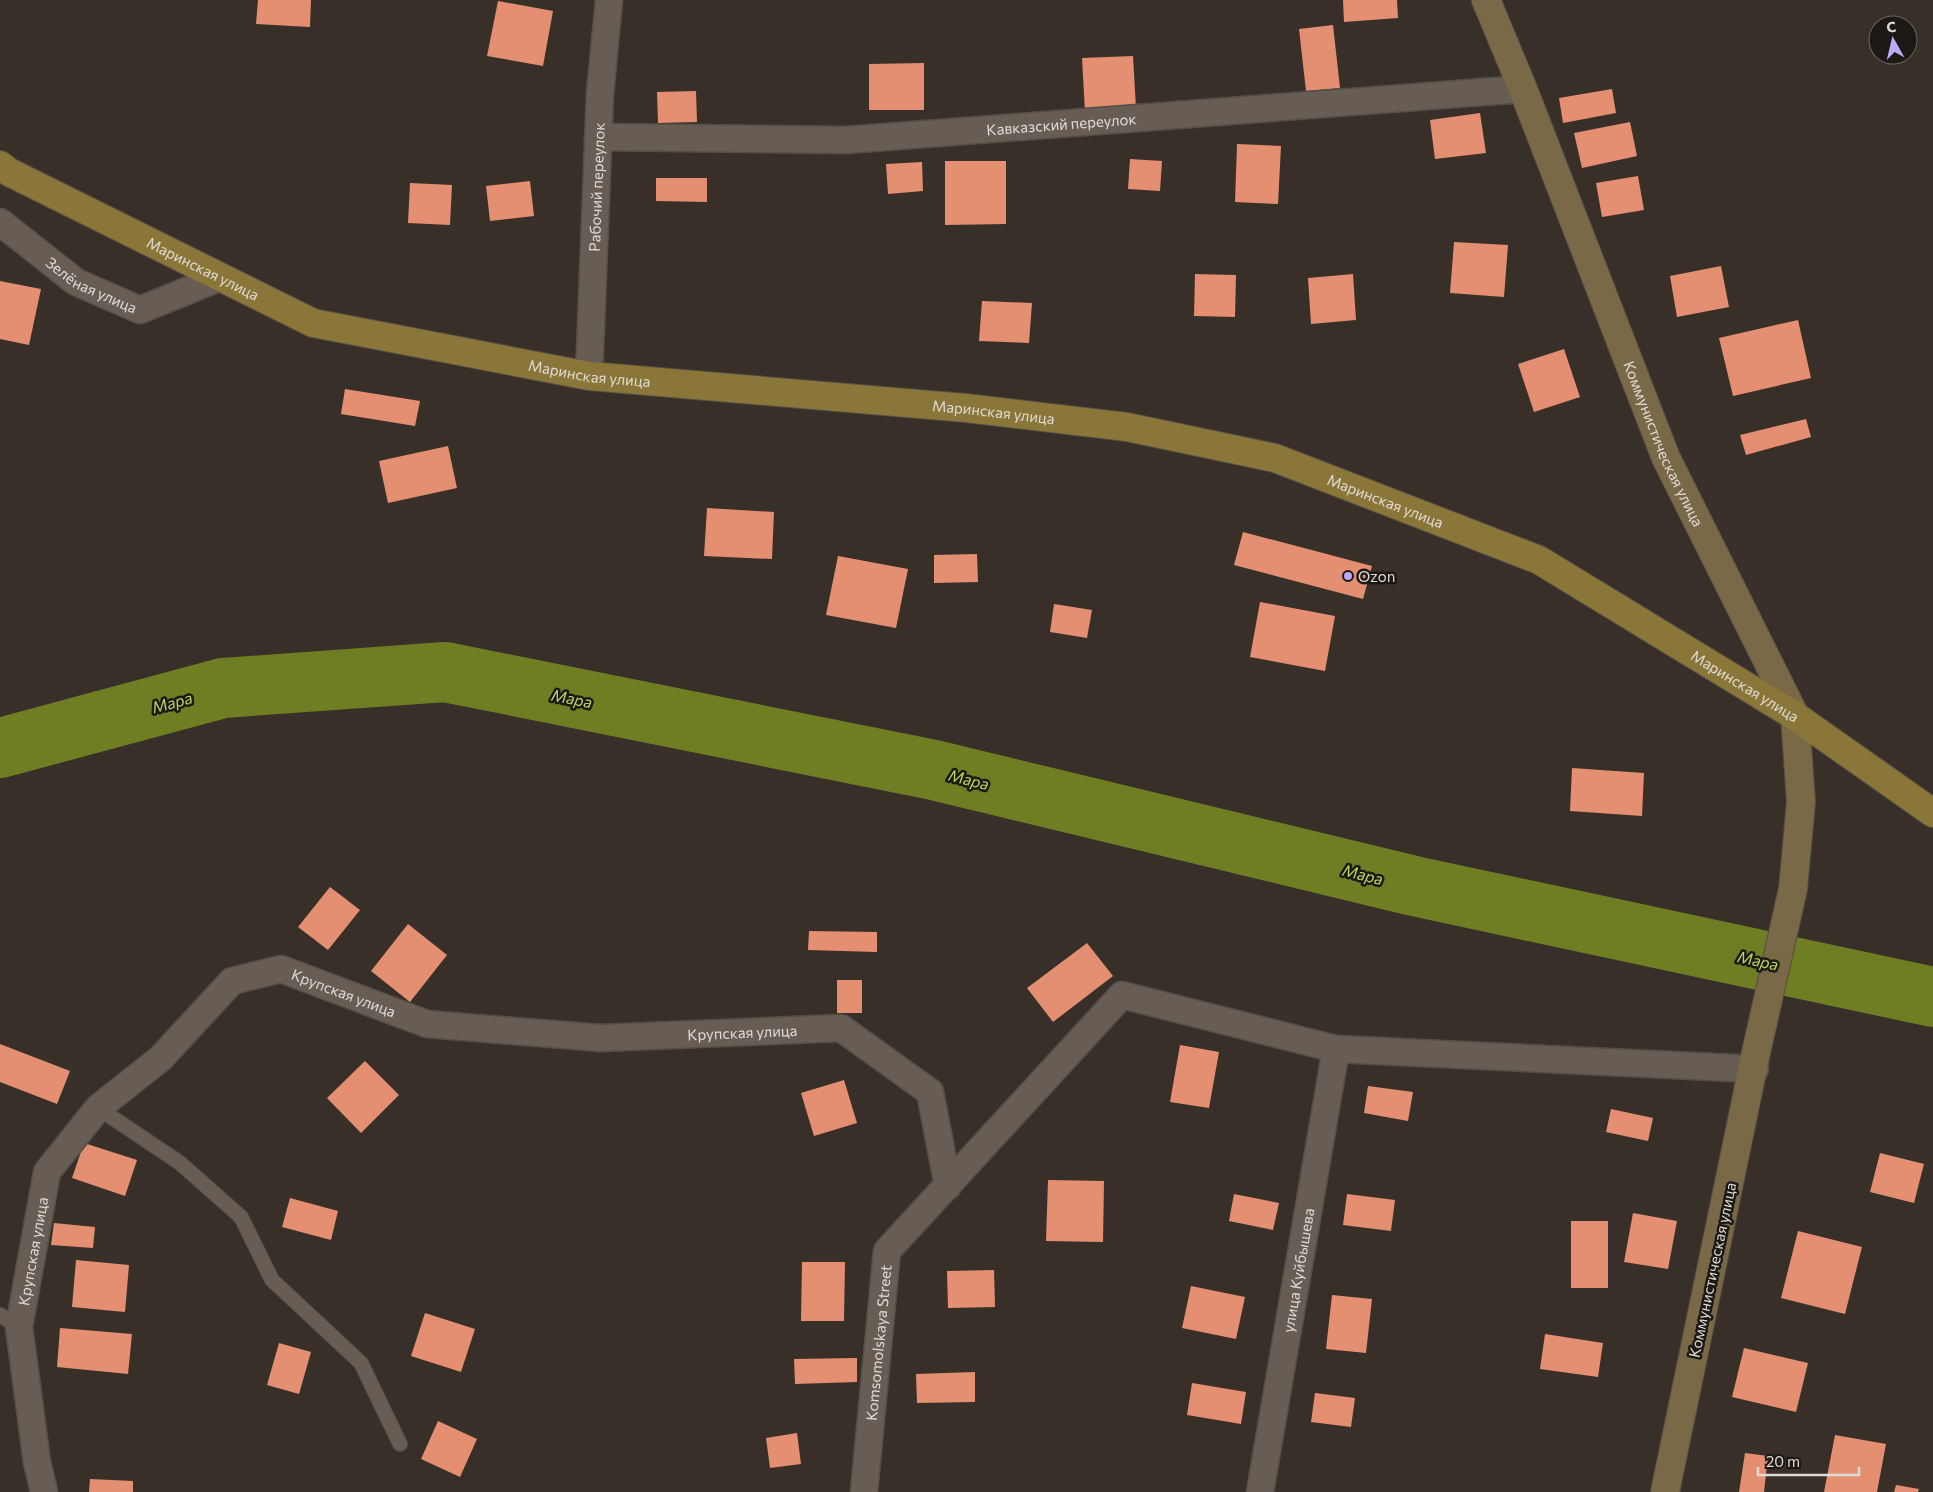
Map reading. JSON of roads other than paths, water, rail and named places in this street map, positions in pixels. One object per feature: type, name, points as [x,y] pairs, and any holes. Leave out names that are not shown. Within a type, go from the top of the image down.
[{"type":"main road","name":"Маринская улица","points":[[0,165],[8,172],[313,323],[588,376],[966,408],[1128,427],[1275,458],[1539,560],[1795,716],[1933,813]]},
{"type":"street","name":"Рабочий переулок","points":[[588,376],[600,94],[610,0]]},
{"type":"street","name":"Коммунистическая улица","points":[[1486,0],[1523,89],[1666,458],[1795,716],[1800,802],[1794,889],[1756,1059],[1665,1492]]},
{"type":"street","name":"Кавказский переулок","points":[[598,137],[846,140],[1523,89]]},
{"type":"street","name":"Зелёная улица","points":[[0,222],[76,282],[140,310],[221,277]]},
{"type":"street","name":"Крупская улица","points":[[44,1492],[9,1321],[47,1172],[98,1108],[160,1058],[232,981],[282,969],[427,1024],[601,1038],[841,1028],[930,1092],[948,1186]]},
{"type":"street","name":"Komsomolskaya Street","points":[[864,1492],[887,1251],[1122,995],[1336,1049]]},
{"type":"street","points":[[1336,1049],[1756,1059]]},
{"type":"street","name":"улица Куйбышева","points":[[1260,1492],[1336,1049]]},
{"type":"lane","points":[[98,1108],[180,1162],[241,1217],[272,1280],[361,1363],[400,1444]]},
{"type":"waterway","name":"Мара","points":[[0,748],[223,688],[445,672],[934,770],[1414,886],[1933,997]]},
{"type":"place","name":"Ozon","points":[[1348,576]]}]
